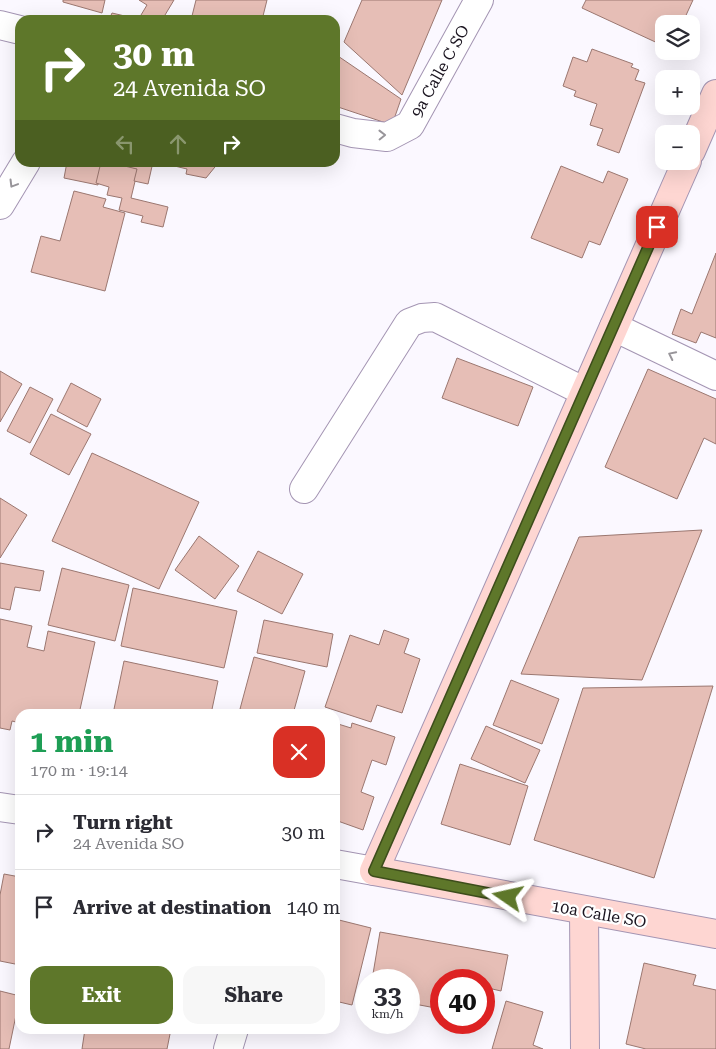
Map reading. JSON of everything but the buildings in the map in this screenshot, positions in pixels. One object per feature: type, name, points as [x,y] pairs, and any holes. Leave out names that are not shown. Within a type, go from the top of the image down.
[{"type":"street","name":"9a Calle C SO","points":[[340,129],[387,137],[410,125],[478,0]]},
{"type":"street","points":[[0,25],[15,29]]},
{"type":"street","points":[[700,130],[716,94]]},
{"type":"street","points":[[0,205],[23,167]]},
{"type":"street","points":[[374,871],[683,170]]},
{"type":"street","points":[[304,489],[409,322],[435,317],[585,392]]},
{"type":"street","points":[[614,327],[716,376]]},
{"type":"street","points":[[0,807],[15,809]]},
{"type":"street","name":"10a Calle SO","points":[[340,865],[716,934]]},
{"type":"street","points":[[584,911],[585,1049]]},
{"type":"street","points":[[228,1049],[232,1034]]},
{"type":"route","points":[[508,897],[374,871],[657,227]]}]
